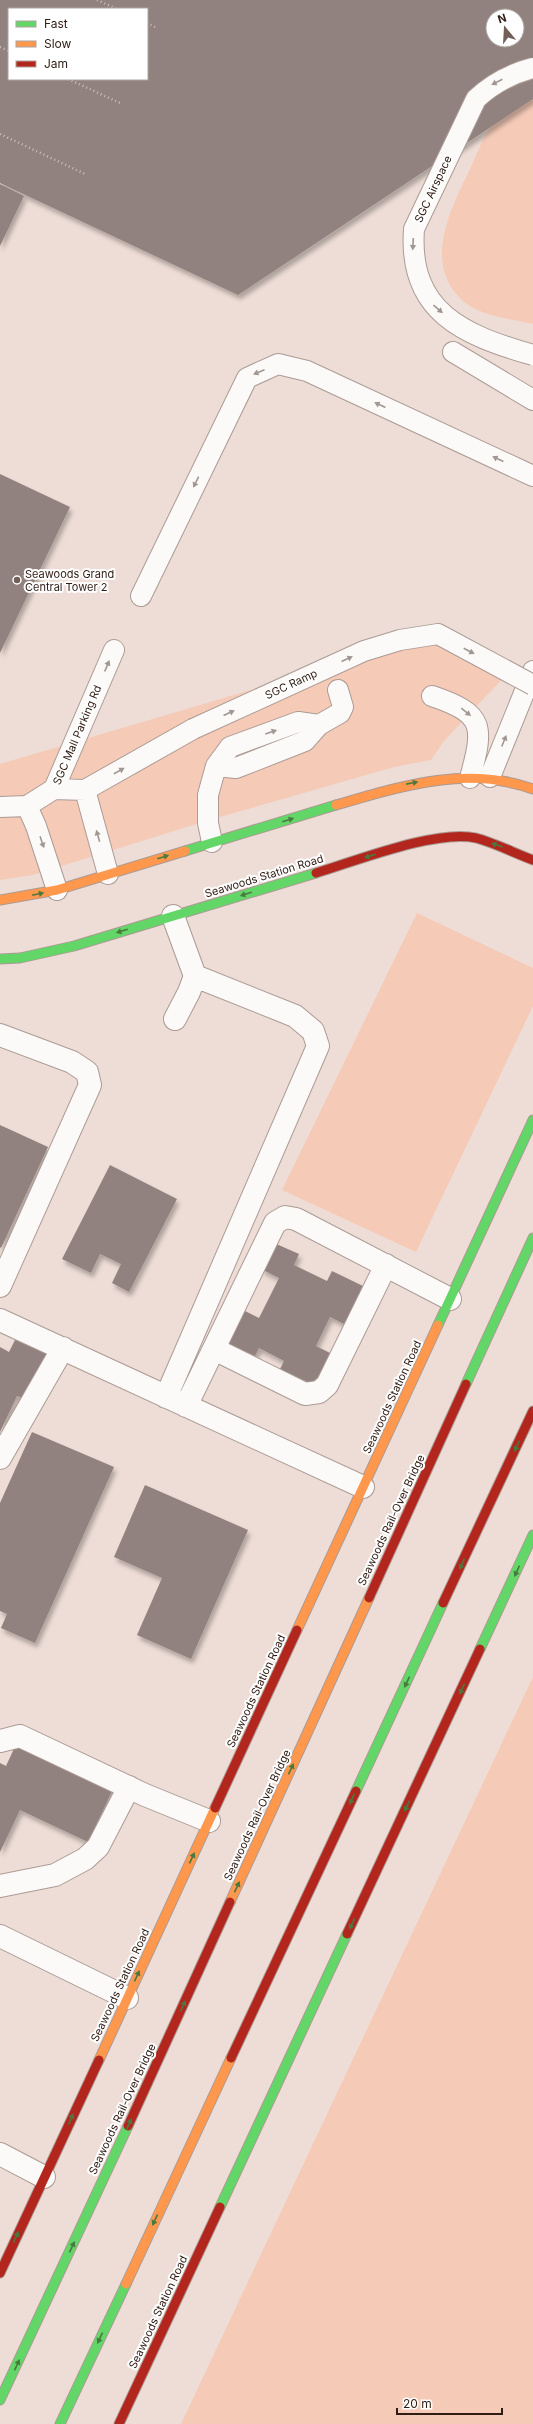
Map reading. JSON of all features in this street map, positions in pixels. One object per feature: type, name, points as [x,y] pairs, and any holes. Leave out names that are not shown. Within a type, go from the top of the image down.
[{"type":"main road","points":[[0,900],[57,890],[400,786],[432,779],[490,777],[531,785]]},
{"type":"main road","name":"Seawoods Station Road","points":[[0,959],[20,958],[74,946],[417,842],[438,838],[475,838],[533,860]]},
{"type":"main road","name":"Seawoods Station Road","points":[[0,2273],[533,1120]]},
{"type":"main road","name":"Seawoods Rail-Over Bridge","points":[[0,2400],[113,2159],[533,1238]]},
{"type":"main road","points":[[60,2424],[533,1411]]},
{"type":"main road","name":"Seawoods Station Road","points":[[119,2424],[533,1535]]},
{"type":"street","points":[[173,916],[195,976],[190,992],[174,1020]]},
{"type":"street","points":[[166,1397],[318,1046],[313,1032],[295,1016],[195,976]]},
{"type":"street","points":[[0,1035],[72,1062],[87,1072],[90,1086],[5,1262],[0,1286]]},
{"type":"street","points":[[186,1406],[275,1223],[285,1217],[296,1219],[450,1299]]},
{"type":"street","points":[[214,1349],[305,1394],[319,1392],[327,1384],[386,1266]]},
{"type":"street","points":[[0,1320],[363,1487]]},
{"type":"street","points":[[0,1458],[63,1348]]},
{"type":"street","points":[[0,1740],[20,1736],[129,1787],[209,1821]]},
{"type":"street","points":[[0,1886],[55,1875],[85,1859],[98,1847],[129,1787]]},
{"type":"street","points":[[0,1936],[127,1998]]},
{"type":"street","points":[[0,2154],[44,2177]]},
{"type":"lane","name":"SGC Airspace","points":[[533,68],[516,73],[491,85],[476,99],[414,229],[413,250],[418,277],[430,302],[453,322],[479,337],[533,355]]},
{"type":"lane","points":[[453,352],[533,400]]},
{"type":"lane","points":[[141,596],[247,378],[278,364],[307,371],[533,476]]},
{"type":"lane","name":"SGC Ramp","points":[[54,790],[85,790],[193,729],[364,650],[422,636],[438,634],[533,685]]},
{"type":"lane","name":"SGC Mall Parking Rd","points":[[0,807],[26,806],[54,790],[114,650]]},
{"type":"lane","points":[[490,777],[533,671]]},
{"type":"lane","points":[[212,842],[208,823],[208,795],[216,766],[230,747],[298,722],[319,725],[340,713],[343,707],[338,690]]},
{"type":"lane","points":[[432,696],[467,710],[478,723],[479,747],[470,778]]},
{"type":"lane","points":[[85,790],[108,874]]},
{"type":"lane","points":[[26,806],[36,826],[57,890]]},
{"type":"path","points":[[97,0],[115,8]]},
{"type":"path","points":[[148,24],[155,27]]},
{"type":"path","points":[[70,80],[120,103]]},
{"type":"path","points":[[0,134],[86,174]]},
{"type":"shaded area","points":[[533,95],[533,324],[492,315],[473,308],[465,303],[458,296],[448,281],[443,266],[442,249],[444,232],[449,216],[487,132],[503,113]]},
{"type":"shaded area","points":[[427,638],[507,674],[444,741],[431,760],[394,767],[206,821],[33,875],[0,880],[0,764]]},
{"type":"shaded area","points":[[417,913],[533,968],[533,1006],[416,1252],[282,1190]]},
{"type":"shaded area","points":[[533,1677],[533,2424],[181,2424]]},
{"type":"building","points":[[0,0],[533,0],[533,99],[238,295],[0,183]]},
{"type":"building","points":[[0,184],[24,196],[0,246]]},
{"type":"building","name":"Seawoods Grand Central Tower 2","points":[[0,474],[70,507],[0,653]]},
{"type":"building","points":[[0,1125],[48,1147],[1,1248],[0,1247]]},
{"type":"building","points":[[110,1165],[177,1199],[129,1292],[112,1283],[121,1264],[100,1254],[91,1273],[62,1259]]},
{"type":"building","points":[[274,1243],[299,1254],[294,1265],[327,1281],[332,1271],[365,1287],[346,1325],[330,1317],[316,1346],[332,1354],[316,1386],[280,1369],[284,1361],[259,1348],[255,1356],[225,1342],[241,1309],[259,1318],[279,1278],[261,1269]]},
{"type":"building","points":[[17,1336],[51,1353],[29,1400],[17,1396],[0,1432],[0,1347],[9,1352]]},
{"type":"building","points":[[32,1432],[114,1467],[35,1643],[1,1628],[7,1614],[0,1611],[0,1503]]},
{"type":"building","points":[[145,1485],[248,1530],[191,1659],[137,1635],[162,1578],[114,1557]]},
{"type":"building","points":[[18,1740],[115,1785],[88,1842],[20,1810],[0,1852],[0,1763],[6,1766]]},
{"type":"traffic: fast","points":[[185,851],[336,805]]},
{"type":"traffic: fast","points":[[0,959],[20,958],[74,946],[316,873]]},
{"type":"traffic: fast","points":[[438,1325],[533,1120]]},
{"type":"traffic: fast","points":[[466,1384],[533,1238]]},
{"type":"traffic: fast","points":[[480,1649],[533,1535]]},
{"type":"traffic: fast","points":[[356,1791],[443,1603]]},
{"type":"traffic: fast","points":[[220,2207],[347,1934]]},
{"type":"traffic: fast","points":[[0,2400],[128,2126]]},
{"type":"traffic: fast","points":[[60,2424],[126,2284]]},
{"type":"traffic: slow","points":[[336,805],[385,791],[434,781],[483,779],[508,782],[533,789]]},
{"type":"traffic: slow","points":[[0,900],[57,890],[185,851]]},
{"type":"traffic: slow","points":[[297,1630],[438,1325]]},
{"type":"traffic: slow","points":[[230,1902],[369,1598]]},
{"type":"traffic: slow","points":[[99,2060],[215,1808]]},
{"type":"traffic: slow","points":[[126,2284],[231,2058]]},
{"type":"traffic: jam","points":[[316,873],[374,854],[419,842],[460,836],[483,840],[533,860]]},
{"type":"traffic: jam","points":[[369,1598],[466,1384]]},
{"type":"traffic: jam","points":[[443,1603],[533,1411]]},
{"type":"traffic: jam","points":[[215,1808],[297,1630]]},
{"type":"traffic: jam","points":[[347,1934],[480,1649]]},
{"type":"traffic: jam","points":[[231,2058],[356,1791]]},
{"type":"traffic: jam","points":[[128,2126],[230,1902]]},
{"type":"traffic: jam","points":[[0,2273],[99,2060]]},
{"type":"traffic: jam","points":[[119,2424],[220,2207]]},
{"type":"place","name":"Seawoods Grand Central Tower 2","points":[[17,580]]}]
